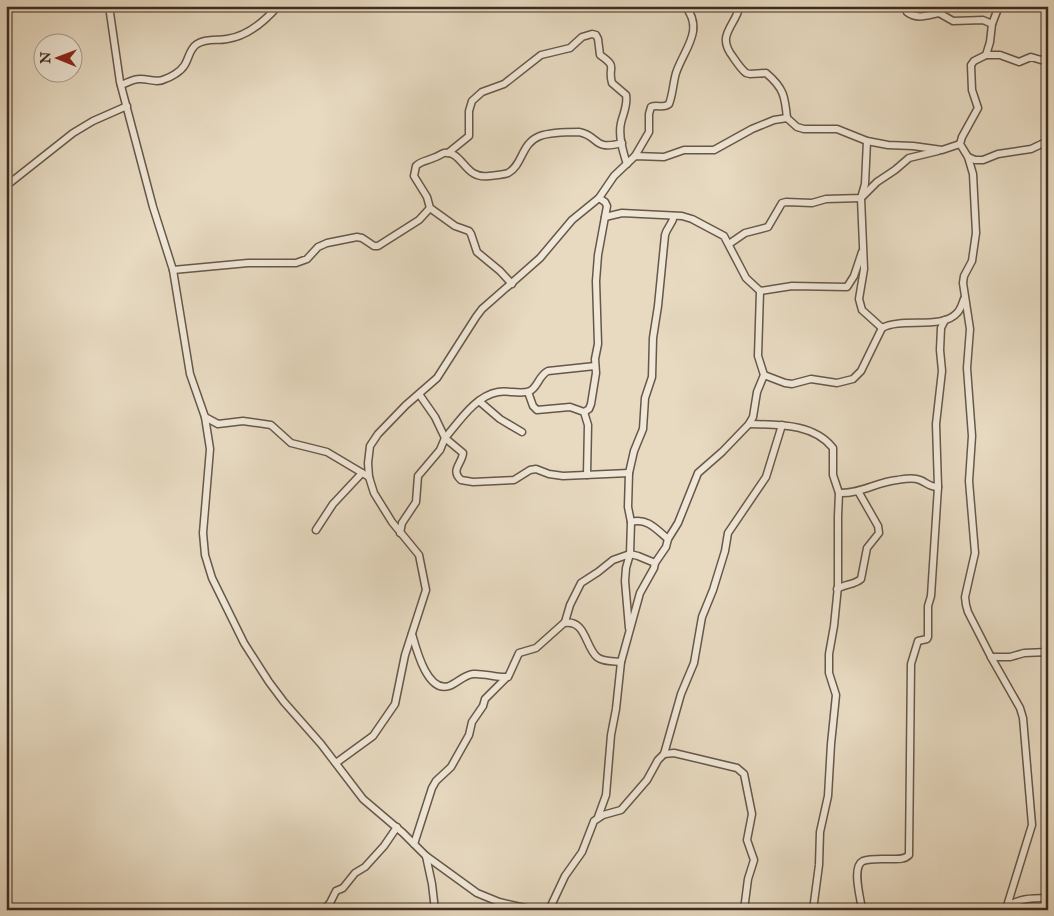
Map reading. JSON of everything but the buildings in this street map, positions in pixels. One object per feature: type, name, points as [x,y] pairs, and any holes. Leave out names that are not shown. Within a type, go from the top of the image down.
[{"type":"street","points":[[109,6],[121,85],[153,207],[173,270],[190,374],[205,418],[210,450],[203,533],[205,554],[212,578],[244,643],[269,682],[363,799],[397,827],[426,856],[477,893],[500,902],[534,910]]},
{"type":"street","points":[[121,85],[135,79],[146,79],[156,82],[166,79],[183,68],[190,51],[197,44],[207,40],[226,40],[237,37],[263,22],[278,6]]},
{"type":"street","points":[[336,763],[373,736],[395,704],[412,633],[426,594],[426,585],[419,555],[378,500],[369,477],[368,456],[372,441],[406,405],[442,372],[482,309],[547,251],[572,220],[599,198],[614,176],[635,156],[649,132],[651,107],[664,107],[669,104],[676,72],[693,37],[692,16],[685,6]]},
{"type":"street","points":[[740,6],[726,37],[725,44],[746,73],[766,74],[779,86],[785,97],[787,118],[797,126],[804,129],[837,128],[867,141],[942,150]]},
{"type":"street","points":[[905,6],[907,12],[913,16],[923,17],[939,13],[953,21],[984,20],[992,24]]},
{"type":"street","points":[[986,55],[992,24],[999,6]]},
{"type":"street","points":[[448,154],[469,136],[470,105],[479,94],[504,84],[541,55],[570,48],[582,37],[592,34],[598,38],[600,55],[612,65],[612,83],[626,95],[627,104],[620,125],[627,164]]},
{"type":"street","points":[[1006,908],[1031,832],[1033,817],[1023,714],[968,612],[966,597],[975,548],[969,482],[972,436],[967,368],[970,330],[964,299],[963,279],[970,264],[976,233],[974,178],[968,158],[960,144],[978,108],[972,90],[971,65],[974,61],[986,55],[1000,55],[1019,62],[1031,57],[1041,60],[1048,57]]},
{"type":"street","points":[[6,186],[73,133],[93,121],[127,106]]},
{"type":"street","points":[[635,156],[664,157],[684,150],[714,150],[752,129],[787,118]]},
{"type":"street","points":[[512,284],[477,252],[471,234],[468,231],[451,224],[430,208],[425,193],[415,180],[416,166],[421,162],[444,153],[459,158],[472,174],[483,177],[511,171],[516,166],[525,148],[540,136],[578,132],[584,133],[608,147],[622,143]]},
{"type":"street","points":[[867,141],[865,184],[861,198],[864,270],[859,304],[868,317],[882,328]]},
{"type":"street","points":[[968,158],[984,160],[998,154],[1031,149],[1048,141]]},
{"type":"street","points":[[729,244],[745,233],[768,227],[782,203],[861,198],[877,182],[909,158],[960,144]]},
{"type":"street","points":[[584,412],[590,407],[596,375],[595,359],[598,344],[596,281],[606,204],[599,198]]},
{"type":"street","points":[[173,270],[248,263],[304,262],[318,247],[327,243],[360,237],[370,244],[378,246],[419,220],[430,208]]},
{"type":"street","points":[[549,910],[565,876],[579,857],[606,795],[620,662],[640,593],[655,563],[666,547],[668,539],[678,524],[698,473],[749,424],[754,414],[757,392],[764,375],[758,356],[760,291],[746,278],[724,236],[687,217],[622,213],[605,216]]},
{"type":"street","points":[[629,634],[625,574],[630,554],[632,522],[628,506],[629,473],[634,451],[643,429],[645,398],[652,378],[654,338],[665,235],[672,224],[674,216]]},
{"type":"street","points":[[760,291],[792,286],[847,286],[854,276],[864,246]]},
{"type":"street","points":[[764,375],[792,384],[814,379],[836,383],[853,379],[861,371],[882,328],[891,324],[945,320],[956,315],[964,299]]},
{"type":"street","points":[[862,910],[856,874],[860,863],[868,860],[903,858],[909,855],[911,664],[918,641],[928,637],[928,606],[931,596],[938,487],[936,424],[942,371],[940,354],[941,328],[945,320]]},
{"type":"street","points":[[400,532],[402,523],[416,502],[418,476],[440,450],[445,438],[479,400],[498,392],[528,392],[533,389],[545,372],[595,366]]},
{"type":"street","points":[[528,392],[533,406],[538,410],[570,407],[584,412]]},
{"type":"street","points":[[420,394],[435,417],[445,438],[462,450],[462,458],[456,470],[458,478],[464,481],[514,480],[530,470],[536,469],[558,476],[629,473]]},
{"type":"street","points":[[479,400],[500,419],[522,432]]},
{"type":"street","points":[[584,412],[588,426],[587,475]]},
{"type":"street","points":[[205,418],[218,424],[243,421],[271,425],[291,444],[326,452],[369,477]]},
{"type":"street","points":[[749,424],[782,425],[809,430],[821,437],[831,446],[833,452],[833,475],[840,492],[838,516],[838,589],[829,654],[830,676],[836,695],[830,744],[828,796],[820,832],[819,865],[813,910]]},
{"type":"street","points":[[598,817],[621,810],[647,780],[658,760],[664,754],[681,694],[694,663],[702,617],[721,567],[728,533],[766,477],[782,425]]},
{"type":"street","points":[[316,530],[332,504],[362,473]]},
{"type":"street","points":[[840,492],[852,493],[891,481],[914,479],[930,486],[938,487]]},
{"type":"street","points":[[838,589],[856,583],[861,579],[867,548],[879,533],[878,526],[858,491]]},
{"type":"street","points":[[632,522],[641,520],[648,523],[668,539]]},
{"type":"street","points":[[414,844],[432,788],[454,762],[469,735],[472,722],[487,698],[508,677],[520,653],[536,648],[565,622],[570,606],[584,579],[598,572],[613,560],[630,554],[655,563]]},
{"type":"street","points":[[565,622],[575,624],[581,629],[598,657],[603,660],[620,662]]},
{"type":"street","points":[[412,633],[421,666],[441,686],[448,686],[473,674],[508,677]]},
{"type":"street","points":[[991,657],[1010,657],[1024,653],[1048,652]]},
{"type":"street","points":[[664,754],[674,753],[737,768],[744,774],[752,814],[747,840],[754,860],[748,879],[744,910]]},
{"type":"street","points":[[324,910],[336,891],[342,888],[355,873],[365,867],[384,846],[397,827]]},
{"type":"street","points":[[426,856],[435,910]]},
{"type":"street","points":[[1006,908],[1025,899],[1048,898]]},
{"type":"street","points":[[1046,910],[1048,902]]}]
